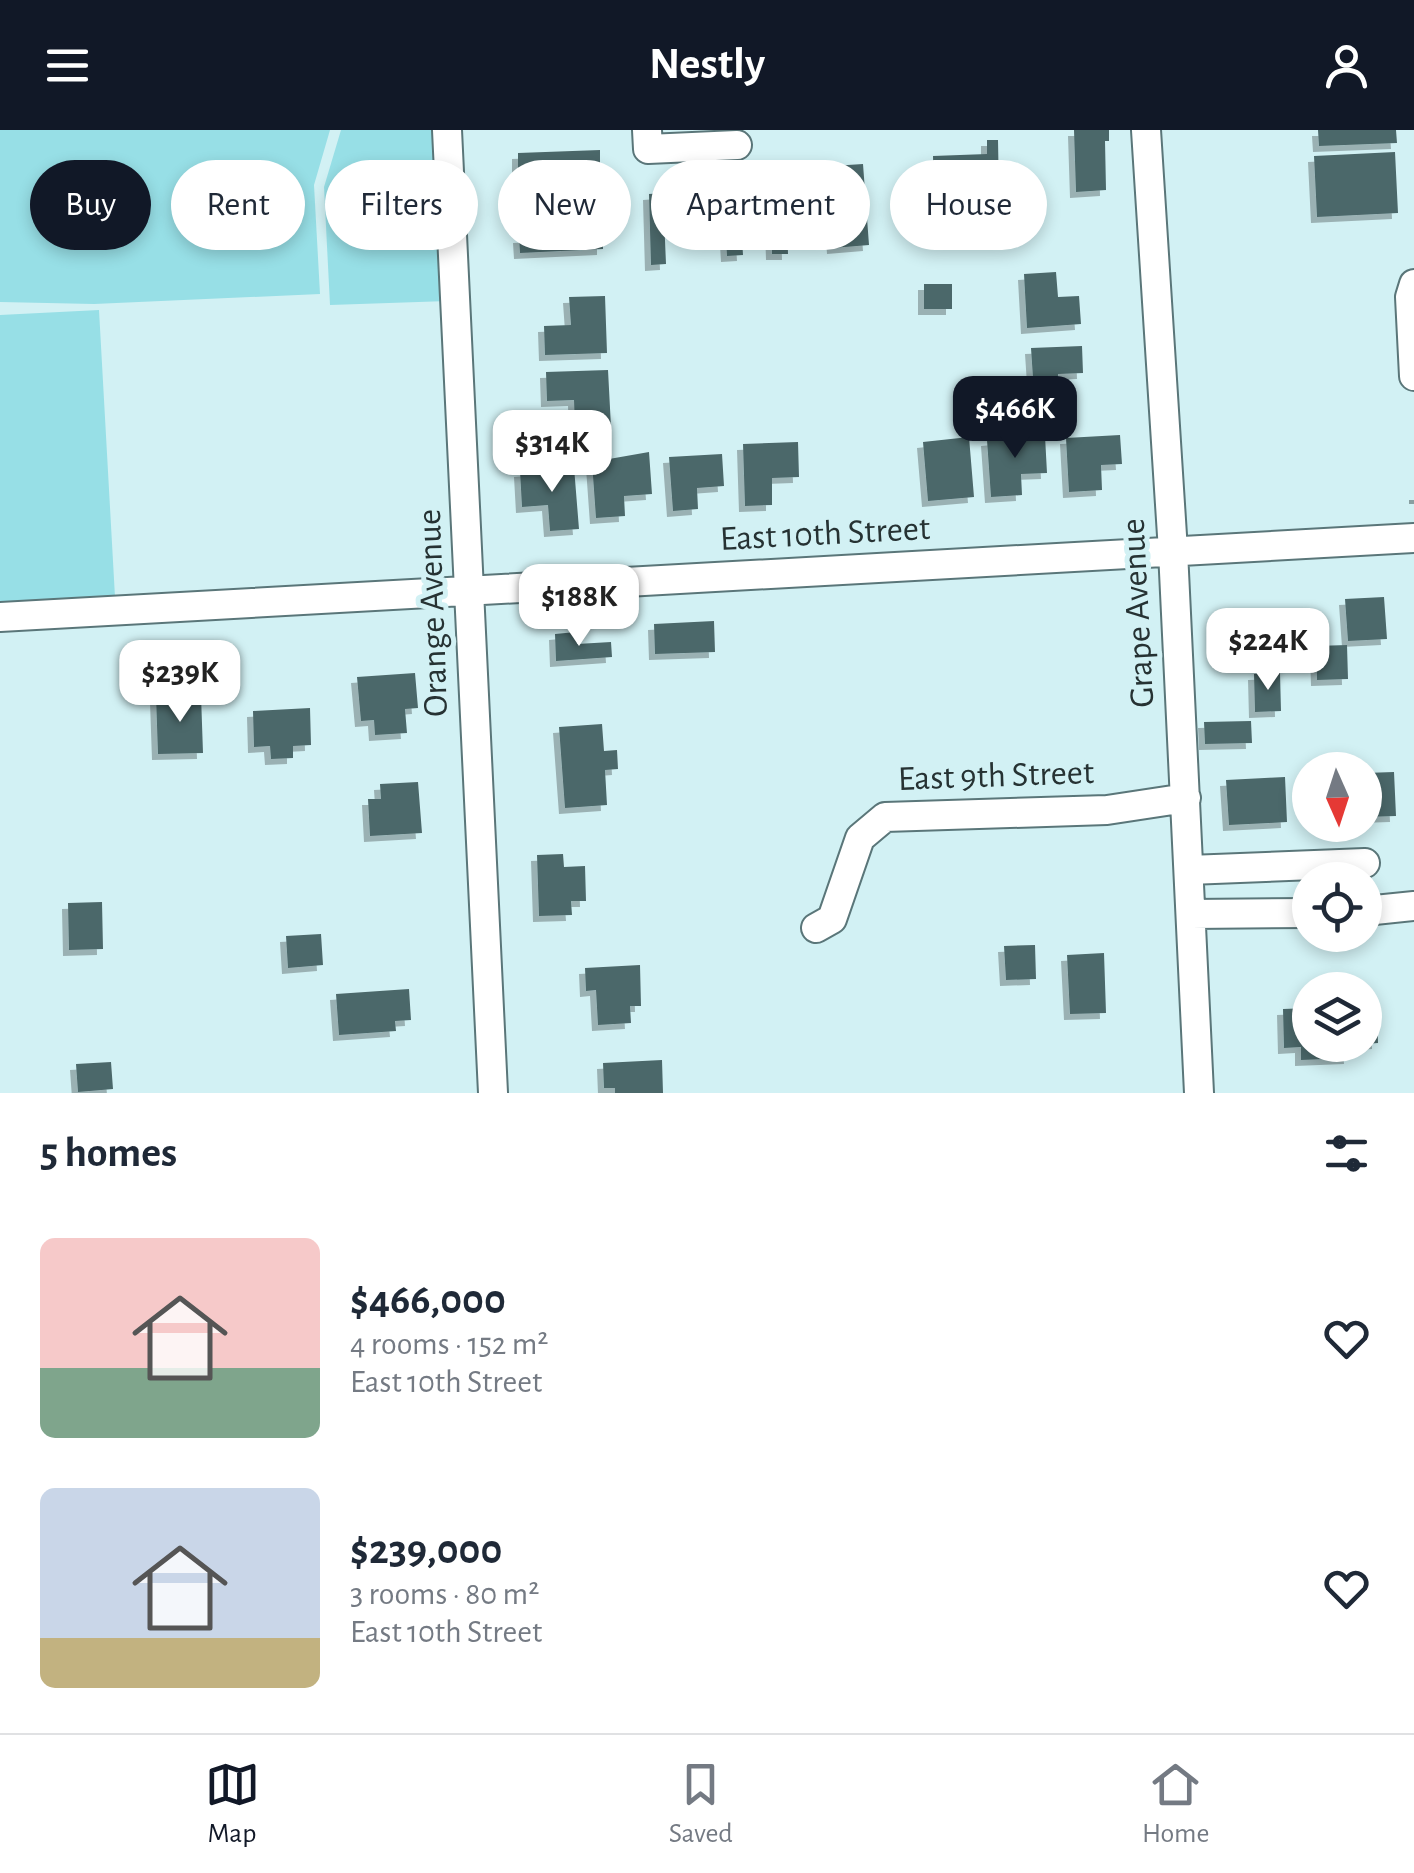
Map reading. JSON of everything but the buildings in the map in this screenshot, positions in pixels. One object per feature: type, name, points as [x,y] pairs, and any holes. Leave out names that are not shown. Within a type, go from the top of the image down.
[{"type":"street","name":"Orange Avenue","points":[[446,130],[493,1093]]},
{"type":"street","points":[[647,130],[648,149],[737,145]]},
{"type":"street","name":"Grape Avenue","points":[[1146,130],[1173,551],[1199,1093]]},
{"type":"street","points":[[1414,284],[1410,296],[1414,376]]},
{"type":"street","name":"East 10th Street","points":[[0,617],[1414,538]]},
{"type":"street","name":"East 9th Street","points":[[816,928],[832,918],[860,838],[885,816],[1107,810],[1186,798]]},
{"type":"street","points":[[1189,870],[1292,866]]},
{"type":"street","points":[[1382,909],[1414,906]]},
{"type":"street","points":[[1191,914],[1292,913]]},
{"type":"shaded area","points":[[0,130],[330,130],[314,185],[320,294],[94,304],[0,302]]},
{"type":"shaded area","points":[[341,130],[439,130],[441,160],[332,160]]},
{"type":"shaded area","points":[[327,250],[445,250],[448,301],[330,305]]},
{"type":"shaded area","points":[[99,310],[115,597],[0,602],[0,315]]}]
